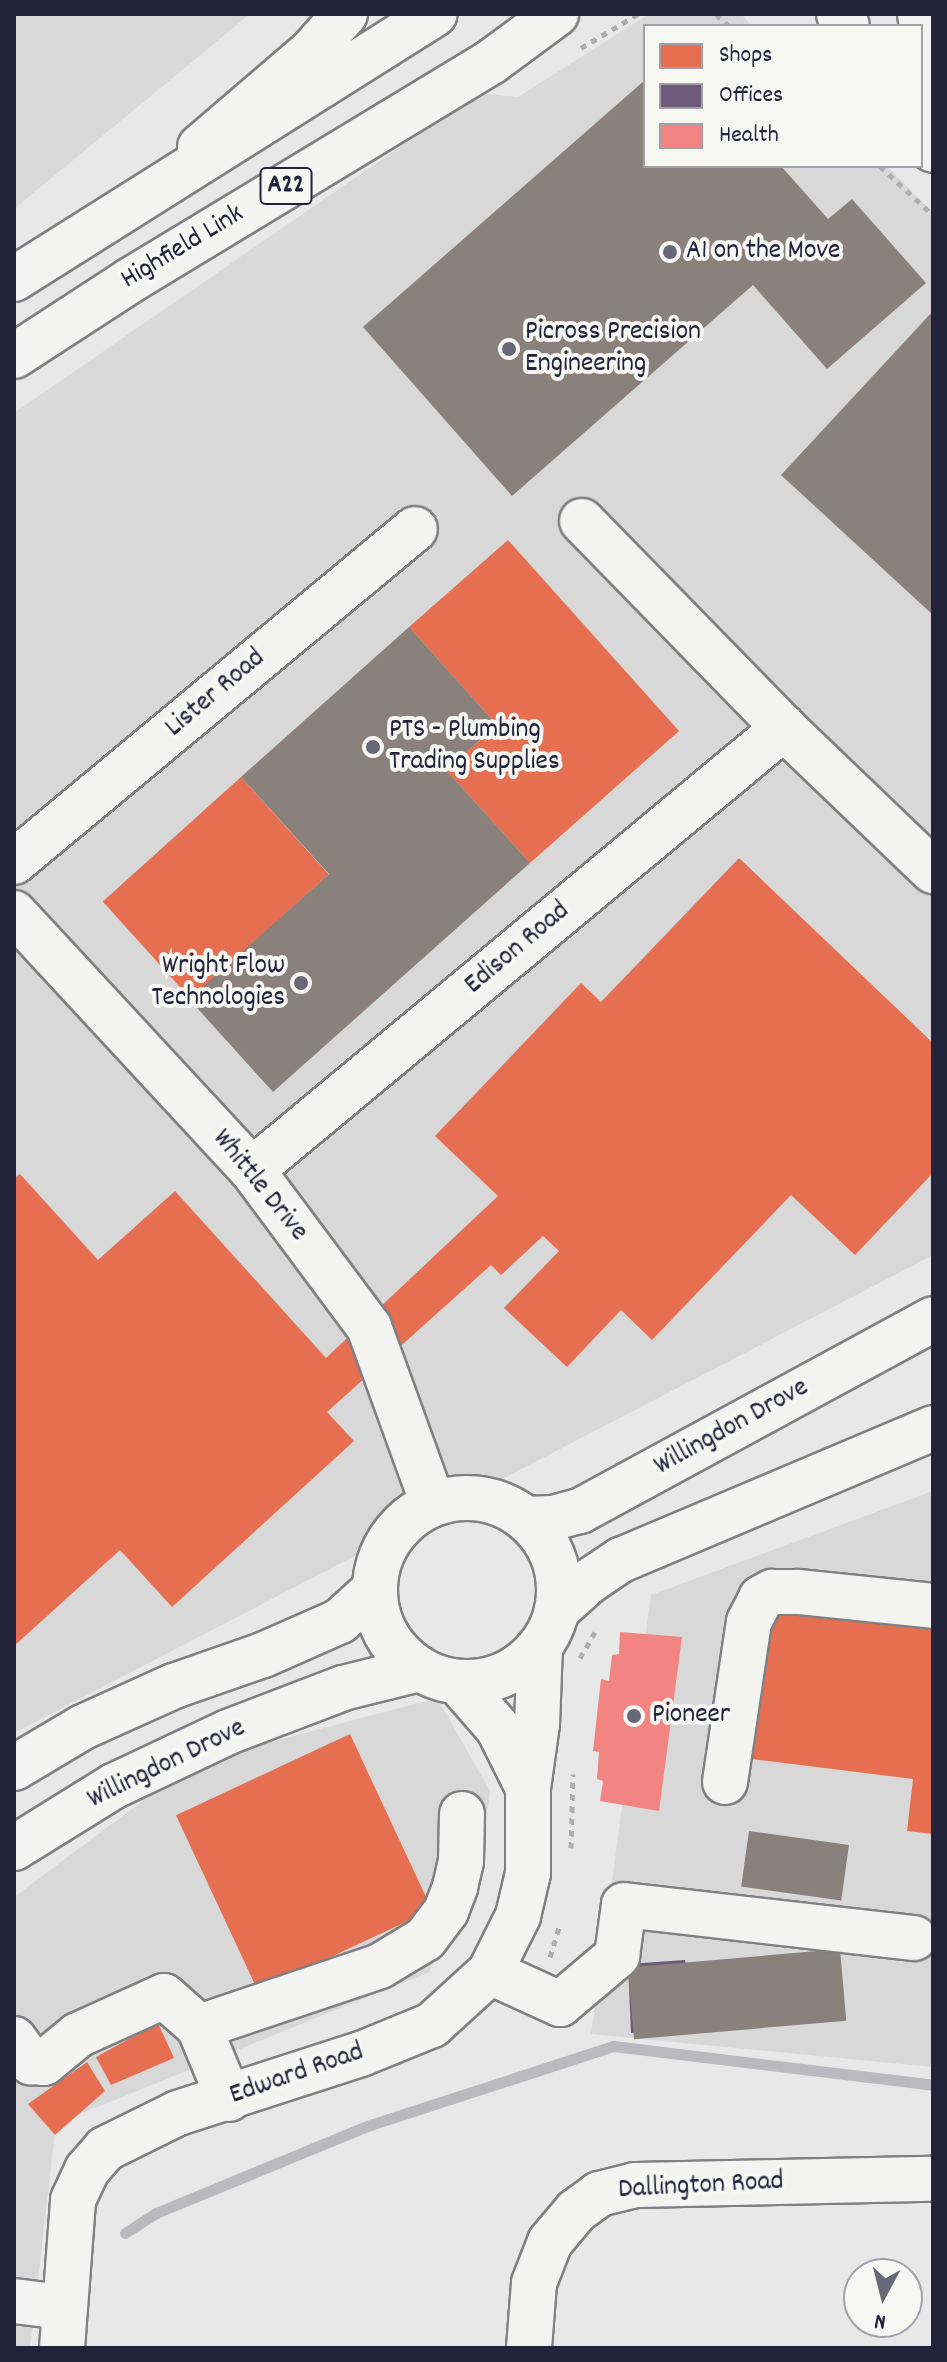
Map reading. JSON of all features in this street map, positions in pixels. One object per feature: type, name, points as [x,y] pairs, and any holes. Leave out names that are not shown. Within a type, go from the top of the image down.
[{"type":"main road","points":[[151,192],[311,52],[345,14]]},
{"type":"main road","name":"A22","points":[[14,279],[434,14]]},
{"type":"main road","name":"Highfield Link","points":[[14,356],[144,272],[491,62],[556,14]]},
{"type":"main road","points":[[923,33],[933,95]]},
{"type":"main road","points":[[582,521],[784,728],[933,871]]},
{"type":"main road","name":"Lister Road","points":[[15,861],[415,529]]},
{"type":"main road","name":"Edison Road","points":[[252,1170],[784,728]]},
{"type":"main road","name":"Whittle Drive","points":[[14,913],[252,1170],[369,1327],[433,1504]]},
{"type":"main road","name":"Willingdon Drove","points":[[526,1519],[553,1518],[580,1511],[933,1319]]},
{"type":"main road","points":[[549,1628],[559,1585],[555,1560],[543,1538],[526,1519],[506,1506],[482,1499],[457,1498],[433,1504],[409,1518],[390,1538],[378,1563],[374,1590],[377,1614],[386,1635],[400,1654],[438,1676],[489,1680],[518,1668],[588,1582],[621,1560],[933,1428]]},
{"type":"main road","points":[[14,1768],[83,1727],[174,1686],[263,1655],[340,1621],[374,1590]]},
{"type":"main road","points":[[725,1782],[749,1622],[761,1598],[772,1592],[798,1592],[933,1606]]},
{"type":"main road","name":"Edward Road","points":[[62,2328],[73,2200],[87,2170],[105,2149],[178,2113],[361,2054],[432,2025],[490,1972],[518,1916],[528,1873],[528,1788],[549,1628]]},
{"type":"main road","name":"Willingdon Drove","points":[[14,1848],[114,1786],[228,1732],[343,1688],[438,1676]]},
{"type":"main road","name":"Edward Road","points":[[438,1676],[498,1728],[528,1788]]},
{"type":"main road","points":[[199,2027],[380,1966],[425,1939],[446,1911],[455,1887],[461,1861],[462,1814]]},
{"type":"main road","points":[[490,1972],[560,2004],[617,1956],[624,1905],[914,1938]]},
{"type":"main road","points":[[14,2039],[31,2062],[44,2063],[78,2035],[164,1996],[199,2027],[229,2099]]},
{"type":"main road","name":"Dallington Road","points":[[529,2348],[534,2283],[550,2242],[576,2211],[599,2194],[635,2185],[933,2179]]},
{"type":"main road","points":[[14,2301],[62,2328]]},
{"type":"path","points":[[882,168],[933,215]]},
{"type":"shaded area","points":[[14,14],[250,14],[14,209]]},
{"type":"shaded area","points":[[649,14],[673,14],[690,24],[643,24],[643,68],[609,93],[428,256],[306,343],[14,598],[14,413],[478,93],[518,97]]},
{"type":"shaded area","points":[[652,14],[741,14],[750,24],[643,24],[643,168],[889,168],[933,213],[933,1255],[14,1733],[14,542]]},
{"type":"shaded area","points":[[933,1491],[933,2067],[591,2034],[651,1595]]},
{"type":"shaded area","points":[[437,1698],[490,1791],[482,1856],[429,1972],[56,2124],[30,2348],[14,2348],[14,1897],[195,1762]]},
{"type":"building: Shops","points":[[508,540],[679,731],[530,863],[446,770],[497,725],[409,627]]},
{"type":"building: Shops","points":[[241,777],[329,874],[190,999],[103,901]]},
{"type":"building: Shops","points":[[739,858],[933,1043],[933,1173],[855,1255],[791,1195],[652,1340],[621,1310],[567,1367],[504,1308],[559,1251],[543,1236],[501,1275],[491,1265],[327,1412],[354,1441],[172,1607],[120,1550],[14,1646],[14,1179],[20,1174],[98,1260],[175,1191],[326,1358],[498,1196],[435,1136],[581,983],[601,1002]]},
{"type":"building: Shops","points":[[769,1609],[933,1629],[933,1834],[907,1831],[913,1779],[751,1759]]},
{"type":"building: Shops","points":[[350,1734],[432,1910],[258,1991],[176,1815]]},
{"type":"building: Shops","points":[[158,2023],[174,2058],[111,2085],[96,2057]]},
{"type":"building: Shops","points":[[87,2062],[105,2091],[55,2135],[28,2104]]},
{"type":"building: Offices","points":[[685,1960],[698,2029],[631,2033],[628,1964]]},
{"type":"building: Health","name":"Pioneer","points":[[620,1632],[682,1637],[659,1811],[600,1801],[603,1781],[597,1779],[599,1752],[593,1751],[601,1679],[609,1681],[612,1655],[619,1654]]},
{"type":"building: Industry","points":[[643,82],[643,168],[783,168],[828,219],[852,199],[926,283],[827,369],[753,285],[512,496],[363,327]]},
{"type":"building: Industry","points":[[933,311],[933,615],[781,475]]},
{"type":"building: Industry","points":[[409,627],[497,725],[446,770],[530,863],[273,1092],[189,999],[329,874],[241,777]]},
{"type":"building: Industry","points":[[749,1831],[849,1845],[841,1901],[741,1886]]},
{"type":"building: Industry","points":[[840,1949],[846,2021],[634,2039],[628,1968]]},
{"type":"waterway","points":[[125,2233],[156,2213],[367,2126],[613,2046],[933,2085]]},
{"type":"place","name":"A1 on the Move","points":[[670,252]]},
{"type":"place","name":"Picross Precision Engineering","points":[[509,349]]},
{"type":"place","name":"PTS - Plumbing Trading Supplies","points":[[373,747]]},
{"type":"place","name":"Wright Flow Technologies","points":[[301,983]]},
{"type":"place","name":"Pioneer","points":[[634,1716]]}]
